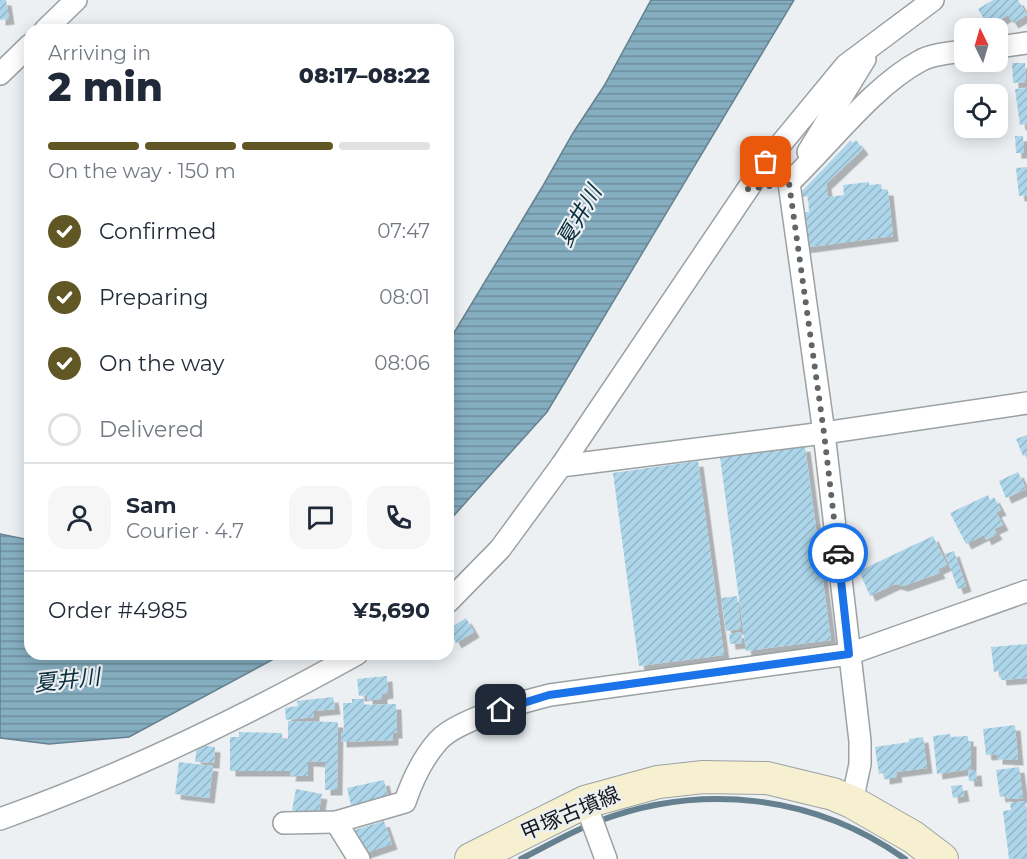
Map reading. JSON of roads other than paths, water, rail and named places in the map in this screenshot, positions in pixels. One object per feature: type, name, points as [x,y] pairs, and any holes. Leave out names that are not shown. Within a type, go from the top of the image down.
[{"type":"main road","name":"甲塚古墳線","points":[[471,859],[591,816],[658,782],[703,777],[767,778],[852,802],[912,837],[942,859]]},
{"type":"street","points":[[51,24],[76,0]]},
{"type":"street","points":[[454,596],[500,549],[561,466],[766,162],[846,65],[933,0]]},
{"type":"street","points":[[1008,46],[1027,43]]},
{"type":"street","points":[[852,802],[860,764],[860,741],[794,178],[874,44]]},
{"type":"street","points":[[0,74],[24,51]]},
{"type":"street","points":[[748,189],[794,178],[880,91],[921,60],[954,53]]},
{"type":"street","points":[[561,466],[824,433],[1027,403]]},
{"type":"street","points":[[284,823],[336,822],[405,802],[423,762],[439,739],[468,723],[518,703],[549,695],[849,654],[1027,591]]},
{"type":"street","points":[[0,819],[82,790],[280,697],[346,660]]},
{"type":"street","points":[[591,816],[606,859]]},
{"type":"street","points":[[336,822],[359,859]]},
{"type":"water","name":"夏井川","points":[[651,0],[794,0],[547,412],[454,515],[454,333],[573,133],[604,86]]},
{"type":"water","name":"夏井川","points":[[0,534],[24,539],[24,660],[272,660],[129,737],[49,744],[0,738]]},
{"type":"waterway","points":[[521,859],[589,825],[638,809],[678,801],[717,799],[757,801],[796,809],[834,821],[870,837],[905,859]]}]
